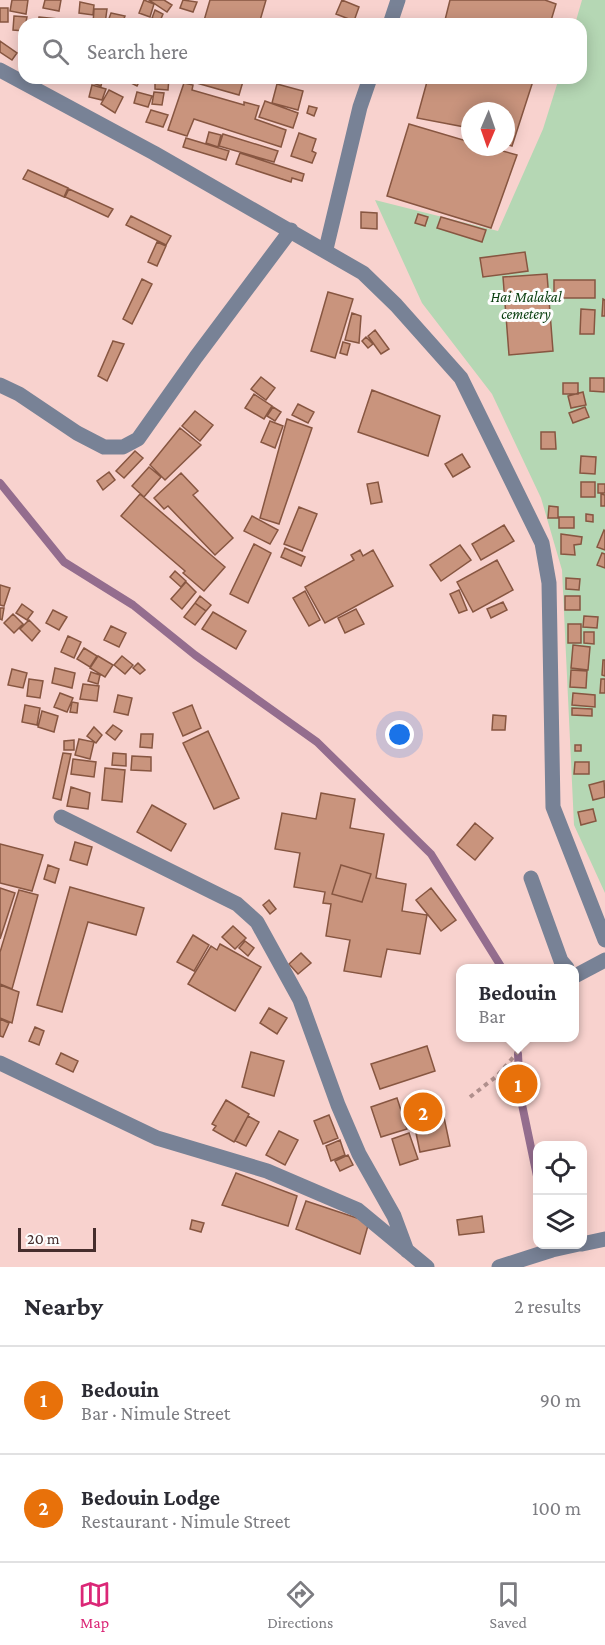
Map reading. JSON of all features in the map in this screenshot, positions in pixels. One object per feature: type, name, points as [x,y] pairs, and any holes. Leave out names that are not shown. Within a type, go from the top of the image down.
[{"type":"street","points":[[392,18],[398,0]]},
{"type":"street","points":[[0,70],[18,80]]},
{"type":"street","points":[[26,84],[326,249],[363,273],[396,305],[461,378],[542,543],[549,583],[553,807],[605,940]]},
{"type":"street","points":[[326,249],[360,106],[368,84]]},
{"type":"street","points":[[0,385],[19,394],[77,433],[104,447],[123,447],[131,443],[138,439],[291,230]]},
{"type":"street","points":[[61,818],[237,904],[257,922],[300,1000],[338,1105],[359,1154],[394,1216],[407,1251]]},
{"type":"street","points":[[531,878],[563,964]]},
{"type":"street","points":[[579,974],[605,960]]},
{"type":"street","points":[[0,1063],[157,1138],[267,1171],[358,1210],[427,1267]]},
{"type":"street","points":[[587,1243],[605,1239]]},
{"type":"street","points":[[499,1267],[557,1249]]},
{"type":"path","points":[[470,1097],[497,1076],[527,1042]]},
{"type":"green space","name":"Hai Malakal cemetery","points":[[582,0],[605,0],[605,893],[574,825],[562,570],[541,498],[492,394],[422,303],[375,200],[498,231],[543,129],[557,84],[587,84],[587,18],[577,18]]},
{"type":"building","points":[[12,0],[28,0],[26,14],[10,11]]},
{"type":"building","points":[[45,0],[61,0],[59,11],[43,8]]},
{"type":"building","points":[[144,0],[154,4],[150,17],[139,13]]},
{"type":"building","points":[[149,0],[164,0],[172,5],[167,12]]},
{"type":"building","points":[[183,0],[197,2],[193,12],[180,8]]},
{"type":"building","points":[[210,0],[266,0],[261,18],[205,18]]},
{"type":"building","points":[[342,0],[359,7],[355,18],[346,18],[336,14]]},
{"type":"building","points":[[450,0],[545,0],[556,4],[552,18],[446,18]]},
{"type":"building","points":[[80,2],[94,5],[93,15],[79,13]]},
{"type":"building","points":[[0,8],[8,8],[8,22],[0,22]]},
{"type":"building","points":[[94,9],[107,9],[106,18],[93,18]]},
{"type":"building","points":[[155,10],[163,14],[161,18],[152,18]]},
{"type":"building","points":[[111,13],[125,16],[124,18],[109,18]]},
{"type":"building","points":[[14,16],[27,17],[18,18],[18,30],[13,30]]},
{"type":"building","points":[[0,41],[17,53],[12,60],[0,52]]},
{"type":"building","points":[[155,84],[168,84],[168,90],[155,89]]},
{"type":"building","points":[[184,84],[188,84],[193,85],[192,90],[244,105],[244,102],[259,106],[255,119],[286,130],[281,147],[194,119],[187,136],[168,130]]},
{"type":"building","points":[[200,84],[242,84],[239,95]]},
{"type":"building","points":[[277,84],[303,91],[298,110],[272,103]]},
{"type":"building","points":[[426,84],[532,84],[515,137],[515,102],[461,102],[461,126],[417,118]]},
{"type":"building","points":[[92,85],[106,89],[102,100],[89,97]]},
{"type":"building","points":[[109,90],[123,97],[115,113],[101,104]]},
{"type":"building","points":[[137,92],[152,96],[148,107],[134,103]]},
{"type":"building","points":[[154,92],[164,93],[162,105],[152,104]]},
{"type":"building","points":[[265,101],[298,113],[293,128],[259,117]]},
{"type":"building","points":[[309,106],[317,108],[314,116],[307,113]]},
{"type":"building","points":[[151,110],[168,115],[163,127],[146,122]]},
{"type":"building","points":[[409,124],[461,139],[461,156],[517,155],[491,228],[387,196]]},
{"type":"building","points":[[209,132],[221,135],[218,147],[206,143]]},
{"type":"building","points":[[299,133],[316,139],[312,151],[316,153],[312,163],[291,156]]},
{"type":"building","points":[[223,134],[278,151],[274,162],[219,146]]},
{"type":"building","points":[[186,138],[229,151],[226,160],[183,147]]},
{"type":"building","points":[[240,153],[304,174],[302,181],[292,178],[291,182],[236,164]]},
{"type":"building","points":[[28,170],[68,188],[64,197],[23,179]]},
{"type":"building","points":[[69,189],[113,209],[108,217],[65,197]]},
{"type":"building","points":[[361,212],[377,213],[377,229],[361,228]]},
{"type":"building","points":[[418,214],[428,217],[425,226],[415,223]]},
{"type":"building","points":[[131,216],[171,236],[166,245],[126,225]]},
{"type":"building","points":[[441,217],[486,230],[482,242],[437,228]]},
{"type":"building","points":[[157,242],[166,246],[157,266],[148,262]]},
{"type":"building","points":[[525,252],[528,271],[483,277],[480,258]]},
{"type":"building","points":[[547,274],[553,351],[509,355],[503,277]]},
{"type":"building","points":[[142,279],[152,284],[132,324],[123,319]]},
{"type":"building","points":[[554,280],[595,280],[595,298],[554,298]]},
{"type":"building","points":[[328,292],[353,299],[335,358],[311,351]]},
{"type":"building","points":[[603,299],[605,300],[605,316],[602,316]]},
{"type":"building","points":[[581,309],[595,310],[594,334],[580,334]]},
{"type":"building","points":[[352,313],[361,316],[359,343],[345,340]]},
{"type":"building","points":[[375,330],[389,349],[381,354],[368,336]]},
{"type":"building","points":[[366,337],[373,344],[368,348],[362,341]]},
{"type":"building","points":[[113,341],[124,344],[107,381],[98,376]]},
{"type":"building","points":[[343,342],[350,344],[347,355],[340,353]]},
{"type":"building","points":[[261,377],[275,388],[266,400],[251,389]]},
{"type":"building","points":[[590,378],[604,378],[604,392],[590,391]]},
{"type":"building","points":[[563,383],[578,383],[578,394],[563,394]]},
{"type":"building","points":[[372,390],[440,416],[428,456],[358,432]]},
{"type":"building","points":[[583,392],[586,405],[571,408],[568,396]]},
{"type":"building","points":[[254,394],[272,406],[264,419],[245,408]]},
{"type":"building","points":[[298,404],[314,412],[308,423],[292,415]]},
{"type":"building","points":[[273,407],[281,412],[275,421],[267,416]]},
{"type":"building","points":[[585,407],[589,417],[573,423],[569,413]]},
{"type":"building","points":[[195,411],[213,425],[200,441],[182,426]]},
{"type":"building","points":[[287,419],[312,428],[279,524],[260,518]]},
{"type":"building","points":[[270,421],[283,426],[275,448],[261,442]]},
{"type":"building","points":[[180,428],[201,445],[165,480],[150,465]]},
{"type":"building","points":[[541,432],[555,432],[556,449],[541,449]]},
{"type":"building","points":[[135,451],[143,458],[124,478],[116,471]]},
{"type":"building","points":[[462,454],[470,467],[453,477],[445,464]]},
{"type":"building","points":[[581,456],[596,457],[595,474],[580,473]]},
{"type":"building","points":[[149,467],[161,477],[144,497],[132,486]]},
{"type":"building","points":[[109,472],[115,480],[103,490],[97,481]]},
{"type":"building","points":[[181,473],[198,491],[193,495],[233,538],[215,555],[168,506],[164,509],[154,498]]},
{"type":"building","points":[[378,482],[382,502],[371,504],[367,484]]},
{"type":"building","points":[[581,482],[595,482],[595,497],[581,497]]},
{"type":"building","points":[[598,484],[605,484],[605,493],[598,493]]},
{"type":"building","points":[[140,494],[225,567],[204,591],[183,573],[185,571],[121,516]]},
{"type":"building","points":[[601,494],[605,495],[605,506],[601,506]]},
{"type":"building","points":[[549,506],[558,507],[558,518],[548,518]]},
{"type":"building","points":[[299,507],[317,514],[302,551],[284,544]]},
{"type":"building","points":[[586,514],[593,515],[593,522],[586,521]]},
{"type":"building","points":[[252,516],[278,530],[270,544],[244,531]]},
{"type":"building","points":[[559,517],[574,517],[574,528],[559,528]]},
{"type":"building","points":[[504,525],[514,541],[481,560],[472,544]]},
{"type":"building","points":[[605,531],[605,550],[597,547]]},
{"type":"building","points":[[561,534],[582,537],[581,544],[574,545],[575,555],[561,554]]},
{"type":"building","points":[[254,544],[271,553],[248,603],[230,594]]},
{"type":"building","points":[[460,545],[471,560],[441,581],[430,565]]},
{"type":"building","points":[[285,548],[305,557],[301,566],[281,557]]},
{"type":"building","points":[[360,550],[363,556],[373,550],[393,586],[325,623],[305,587],[354,560],[351,555]]},
{"type":"building","points":[[602,553],[605,554],[605,568],[597,565]]},
{"type":"building","points":[[497,560],[513,590],[473,612],[457,582]]},
{"type":"building","points":[[175,571],[186,581],[181,587],[170,577]]},
{"type":"building","points":[[566,578],[580,579],[579,590],[566,589]]},
{"type":"building","points":[[186,582],[196,592],[182,609],[171,599]]},
{"type":"building","points":[[0,585],[10,588],[4,606],[0,605]]},
{"type":"building","points":[[459,590],[467,610],[459,613],[450,594]]},
{"type":"building","points":[[305,591],[320,620],[309,626],[293,598]]},
{"type":"building","points":[[200,596],[211,605],[206,611],[195,603]]},
{"type":"building","points":[[565,596],[580,596],[580,610],[565,610]]},
{"type":"building","points":[[503,602],[507,610],[491,618],[487,609]]},
{"type":"building","points":[[195,603],[206,611],[195,625],[184,617]]},
{"type":"building","points":[[22,604],[33,612],[27,620],[16,613]]},
{"type":"building","points":[[0,608],[4,608],[2,620],[0,619]]},
{"type":"building","points":[[356,609],[364,624],[345,633],[338,618]]},
{"type":"building","points":[[53,610],[67,617],[59,630],[46,623]]},
{"type":"building","points":[[213,612],[246,631],[236,649],[202,629]]},
{"type":"building","points":[[13,614],[23,624],[14,633],[4,623]]},
{"type":"building","points":[[584,616],[598,617],[597,628],[583,627]]},
{"type":"building","points":[[29,620],[40,631],[32,641],[20,629]]},
{"type":"building","points":[[568,624],[581,624],[581,643],[568,643]]},
{"type":"building","points":[[111,626],[126,633],[119,647],[104,640]]},
{"type":"building","points":[[584,632],[594,632],[594,644],[584,643]]},
{"type":"building","points":[[68,636],[81,642],[74,658],[61,652]]},
{"type":"building","points":[[573,645],[590,647],[588,670],[571,668]]},
{"type":"building","points":[[84,648],[97,656],[90,667],[77,659]]},
{"type":"building","points":[[98,656],[113,665],[105,677],[90,668]]},
{"type":"building","points":[[122,656],[133,665],[125,674],[114,665]]},
{"type":"building","points":[[603,660],[605,660],[605,676],[602,675]]},
{"type":"building","points":[[138,663],[145,670],[140,674],[133,668]]},
{"type":"building","points":[[55,668],[75,673],[72,688],[52,683]]},
{"type":"building","points":[[12,669],[27,673],[23,688],[8,685]]},
{"type":"building","points":[[571,670],[587,671],[586,688],[570,687]]},
{"type":"building","points":[[91,672],[100,675],[98,684],[88,681]]},
{"type":"building","points":[[29,679],[43,681],[40,698],[27,696]]},
{"type":"building","points":[[601,679],[605,679],[605,693],[600,693]]},
{"type":"building","points":[[83,684],[99,686],[97,701],[80,699]]},
{"type":"building","points":[[60,693],[73,698],[67,712],[54,707]]},
{"type":"building","points":[[573,693],[595,695],[595,707],[572,705]]},
{"type":"building","points":[[118,695],[132,698],[128,715],[114,712]]},
{"type":"building","points":[[72,702],[78,703],[77,713],[70,712]]},
{"type":"building","points":[[25,705],[40,708],[37,725],[22,722]]},
{"type":"building","points":[[192,705],[201,728],[183,736],[173,713]]},
{"type":"building","points":[[572,708],[592,709],[592,716],[572,715]]},
{"type":"building","points":[[42,711],[58,716],[54,732],[38,727]]},
{"type":"building","points":[[493,715],[506,716],[505,730],[492,730]]},
{"type":"building","points":[[113,725],[122,731],[115,740],[106,733]]},
{"type":"building","points":[[94,727],[102,735],[96,743],[87,736]]},
{"type":"building","points":[[208,731],[239,798],[214,809],[183,743]]},
{"type":"building","points":[[141,734],[153,734],[152,748],[140,747]]},
{"type":"building","points":[[79,739],[94,742],[90,759],[75,755]]},
{"type":"building","points":[[74,740],[74,750],[64,750],[64,741]]},
{"type":"building","points":[[575,745],[581,745],[581,751],[575,751]]},
{"type":"building","points":[[63,753],[71,754],[61,800],[53,798]]},
{"type":"building","points":[[113,753],[126,754],[126,766],[112,765]]},
{"type":"building","points":[[132,756],[151,757],[151,771],[131,770]]},
{"type":"building","points":[[73,759],[96,762],[94,777],[71,774]]},
{"type":"building","points":[[575,762],[589,762],[589,774],[574,774]]},
{"type":"building","points":[[105,768],[125,770],[122,802],[102,800]]},
{"type":"building","points":[[604,781],[605,797],[593,800],[589,785]]},
{"type":"building","points":[[71,787],[90,793],[88,809],[67,806]]},
{"type":"building","points":[[321,793],[355,799],[350,828],[384,834],[376,878],[406,884],[402,911],[427,915],[420,954],[387,949],[381,977],[344,971],[350,940],[326,936],[331,904],[323,903],[325,892],[294,887],[300,853],[275,849],[282,813],[316,819]],"holes":[[[341,865],[371,874],[362,902],[332,894]]]},
{"type":"building","points":[[152,805],[186,824],[171,851],[137,832]]},
{"type":"building","points":[[593,809],[596,821],[581,825],[578,812]]},
{"type":"building","points":[[475,823],[493,838],[475,860],[457,845]]},
{"type":"building","points":[[75,842],[92,847],[87,865],[70,860]]},
{"type":"building","points":[[0,844],[43,855],[32,891],[0,883]]},
{"type":"building","points":[[48,865],[59,869],[55,883],[44,879]]},
{"type":"building","points":[[341,865],[371,874],[362,902],[332,894]]},
{"type":"building","points":[[70,887],[144,908],[136,935],[88,922],[62,1012],[37,1005]]},
{"type":"building","points":[[0,888],[15,893],[0,939]]},
{"type":"building","points":[[431,888],[456,920],[441,931],[416,900]]},
{"type":"building","points":[[19,890],[38,895],[12,989],[0,984],[0,952]]},
{"type":"building","points":[[269,900],[276,909],[270,914],[263,905]]},
{"type":"building","points":[[233,926],[246,938],[235,949],[222,937]]},
{"type":"building","points":[[193,935],[209,945],[194,971],[177,962]]},
{"type":"building","points":[[245,941],[254,948],[248,956],[239,948]]},
{"type":"building","points":[[220,944],[261,967],[235,1011],[188,984],[211,946],[217,950]]},
{"type":"building","points":[[301,953],[311,963],[298,974],[289,964]]},
{"type":"building","points":[[0,985],[19,992],[12,1023],[0,1018]]},
{"type":"building","points":[[269,1008],[287,1018],[277,1034],[260,1023]]},
{"type":"building","points":[[0,1019],[9,1023],[3,1037],[0,1036]]},
{"type":"building","points":[[35,1027],[44,1031],[39,1045],[29,1041]]},
{"type":"building","points":[[427,1046],[435,1071],[380,1089],[371,1064]]},
{"type":"building","points":[[251,1052],[284,1061],[274,1096],[242,1087]]},
{"type":"building","points":[[61,1053],[78,1061],[73,1072],[56,1064]]},
{"type":"building","points":[[397,1098],[407,1129],[381,1137],[371,1107]]},
{"type":"building","points":[[226,1100],[249,1114],[234,1142],[213,1130],[216,1126],[212,1124]]},
{"type":"building","points":[[442,1108],[450,1146],[420,1152],[412,1114]]},
{"type":"building","points":[[329,1115],[338,1138],[323,1144],[314,1121]]},
{"type":"building","points":[[248,1116],[259,1122],[246,1146],[235,1141]]},
{"type":"building","points":[[279,1131],[298,1140],[285,1165],[266,1155]]},
{"type":"building","points":[[409,1133],[418,1159],[400,1165],[392,1139]]},
{"type":"building","points":[[340,1140],[345,1155],[331,1161],[326,1146]]},
{"type":"building","points":[[348,1155],[353,1165],[340,1171],[335,1161]]},
{"type":"building","points":[[236,1173],[297,1196],[288,1226],[222,1205]]},
{"type":"building","points":[[306,1201],[369,1222],[360,1254],[296,1229]]},
{"type":"building","points":[[482,1216],[484,1232],[459,1235],[457,1220]]},
{"type":"building","points":[[192,1220],[204,1223],[201,1232],[190,1229]]},
{"type":"waterway","points":[[0,483],[64,562],[133,605],[195,655],[317,742],[431,854],[500,964]]},
{"type":"waterway","points":[[518,1054],[520,1095],[533,1157]]},
{"type":"place","name":"Bedouin","points":[[518,1084]]},
{"type":"place","name":"Bedouin Lodge","points":[[423,1112]]}]
